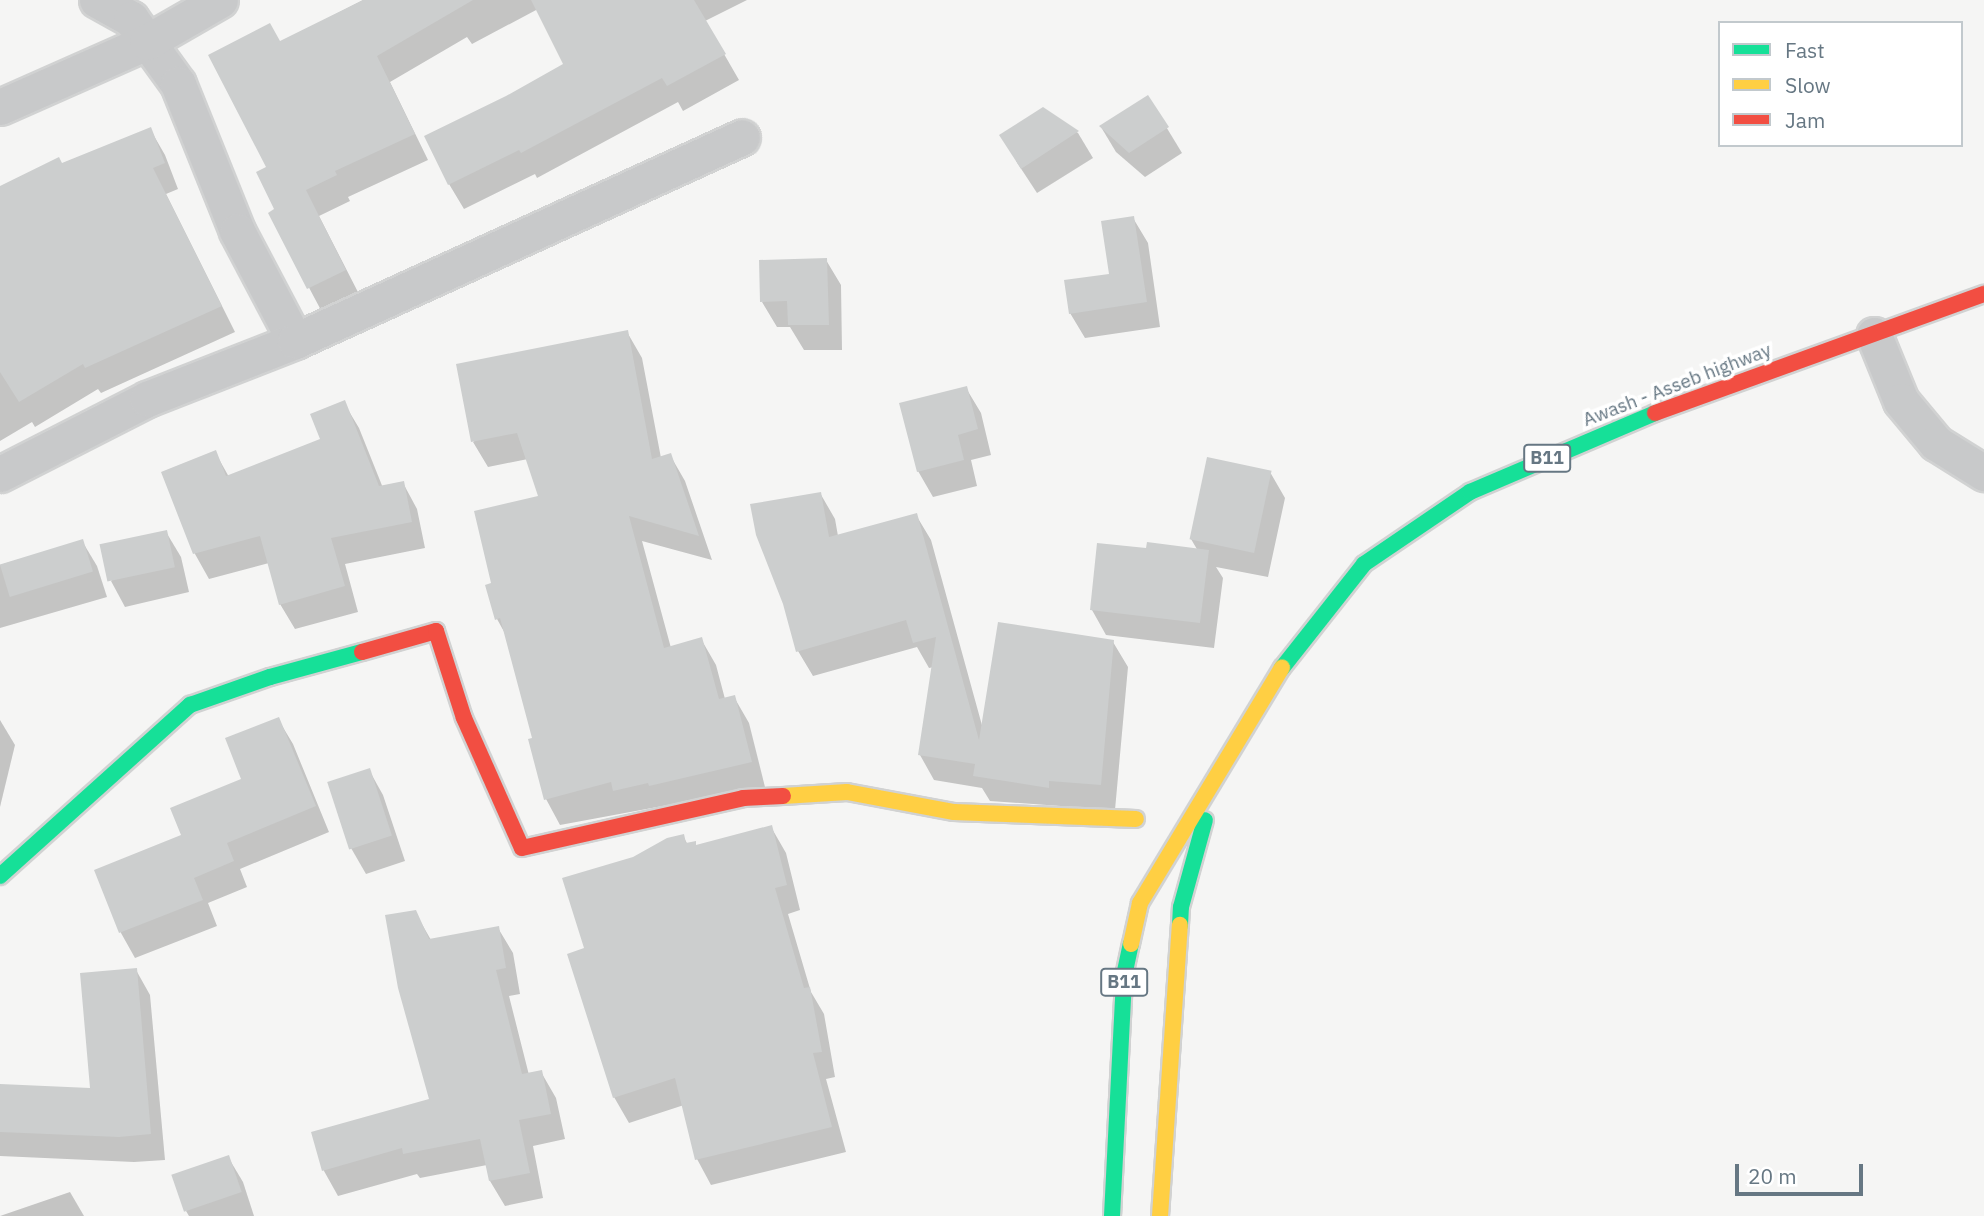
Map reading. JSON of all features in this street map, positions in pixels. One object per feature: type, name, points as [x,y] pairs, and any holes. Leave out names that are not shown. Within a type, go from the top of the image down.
[{"type":"main road","name":"Awash - Asseb highway","points":[[1218,772],[1289,656],[1364,564],[1470,492],[1633,421],[1984,294]]},
{"type":"main road","points":[[0,876],[190,705],[270,677],[436,631],[464,718],[522,848],[743,798],[847,792],[954,813],[1136,819]]},
{"type":"main road","name":"B11","points":[[1112,1216],[1124,976],[1140,903],[1218,772]]},
{"type":"main road","name":"B11","points":[[1160,1216],[1181,908],[1218,772]]},
{"type":"street","points":[[97,0],[131,19],[177,84],[237,230],[295,341]]},
{"type":"street","points":[[0,107],[147,42],[220,0]]},
{"type":"street","points":[[0,474],[147,399],[295,341],[742,137]]},
{"type":"street","points":[[1874,335],[1900,401],[1936,443],[1984,472]]},
{"type":"building","points":[[363,0],[473,0],[377,56],[415,134],[335,171],[337,175],[306,190],[346,270],[307,289],[268,213],[274,209],[256,172],[266,167],[208,55],[270,23],[280,41]]},
{"type":"building","points":[[531,0],[694,0],[726,54],[667,86],[662,78],[521,153],[519,150],[448,185],[424,136],[506,96],[563,64]]},
{"type":"building","points":[[1148,95],[1169,127],[1129,153],[1099,126]]},
{"type":"building","points":[[1043,107],[1079,131],[1021,169],[999,135]]},
{"type":"building","points":[[151,127],[165,163],[153,168],[222,306],[85,368],[83,364],[19,402],[0,372],[0,186],[59,157],[62,163]]},
{"type":"building","points":[[1134,216],[1147,302],[1069,314],[1064,280],[1109,274],[1101,221]]},
{"type":"building","points":[[827,258],[829,325],[788,325],[787,301],[760,302],[759,260]]},
{"type":"building","points":[[628,330],[652,459],[671,453],[699,536],[629,516],[664,648],[702,637],[719,699],[735,695],[752,762],[649,786],[648,783],[613,791],[611,782],[544,800],[528,739],[532,738],[500,618],[495,620],[485,585],[491,583],[474,511],[538,496],[517,433],[471,442],[456,364]]},
{"type":"building","points":[[967,386],[978,429],[958,435],[964,460],[917,472],[899,403]]},
{"type":"building","points":[[345,400],[379,486],[404,481],[412,522],[331,538],[345,586],[279,605],[260,536],[193,554],[161,472],[216,450],[226,476],[320,439],[310,414]]},
{"type":"building","points":[[1207,457],[1272,471],[1254,553],[1190,539]]},
{"type":"building","points":[[821,492],[829,537],[917,513],[979,740],[998,622],[1114,640],[1101,785],[1049,781],[1049,788],[973,776],[975,764],[918,755],[936,637],[913,643],[906,620],[796,652],[783,604],[756,535],[750,504]]},
{"type":"building","points":[[167,530],[175,567],[107,582],[100,544]]},
{"type":"building","points":[[83,539],[93,572],[10,597],[0,564]]},
{"type":"building","points":[[1147,542],[1209,550],[1200,623],[1090,610],[1097,543],[1146,548]]},
{"type":"building","points":[[279,717],[316,806],[227,843],[234,861],[194,878],[203,900],[119,933],[94,870],[181,835],[170,808],[241,779],[225,738]]},
{"type":"building","points":[[370,768],[392,836],[349,849],[327,782]]},
{"type":"building","points":[[772,825],[787,885],[775,888],[804,988],[810,987],[822,1052],[813,1053],[832,1127],[695,1160],[675,1078],[613,1098],[567,954],[584,948],[562,878],[633,857],[667,838],[684,834],[686,843],[696,841],[696,845]]},
{"type":"building","points":[[416,910],[429,939],[499,926],[506,968],[496,970],[522,1074],[542,1070],[551,1114],[519,1120],[530,1173],[489,1181],[480,1139],[403,1154],[402,1148],[322,1171],[311,1132],[429,1099],[398,988],[385,915]]},
{"type":"building","points":[[137,968],[151,1134],[119,1137],[0,1132],[0,1084],[90,1088],[80,973]]},
{"type":"building","points":[[229,1155],[242,1192],[184,1212],[171,1175]]},
{"type":"traffic: fast","points":[[1282,668],[1364,564],[1470,492],[1655,413]]},
{"type":"traffic: fast","points":[[0,876],[190,705],[270,677],[362,652]]},
{"type":"traffic: fast","points":[[1180,925],[1181,907],[1205,820]]},
{"type":"traffic: fast","points":[[1112,1216],[1124,976],[1131,944]]},
{"type":"traffic: slow","points":[[1131,944],[1140,903],[1282,668]]},
{"type":"traffic: slow","points":[[783,796],[847,792],[954,812],[1136,819]]},
{"type":"traffic: slow","points":[[1160,1216],[1180,925]]},
{"type":"traffic: jam","points":[[1655,413],[1984,294]]},
{"type":"traffic: jam","points":[[362,652],[436,631],[464,718],[522,848],[743,798],[783,796]]}]
